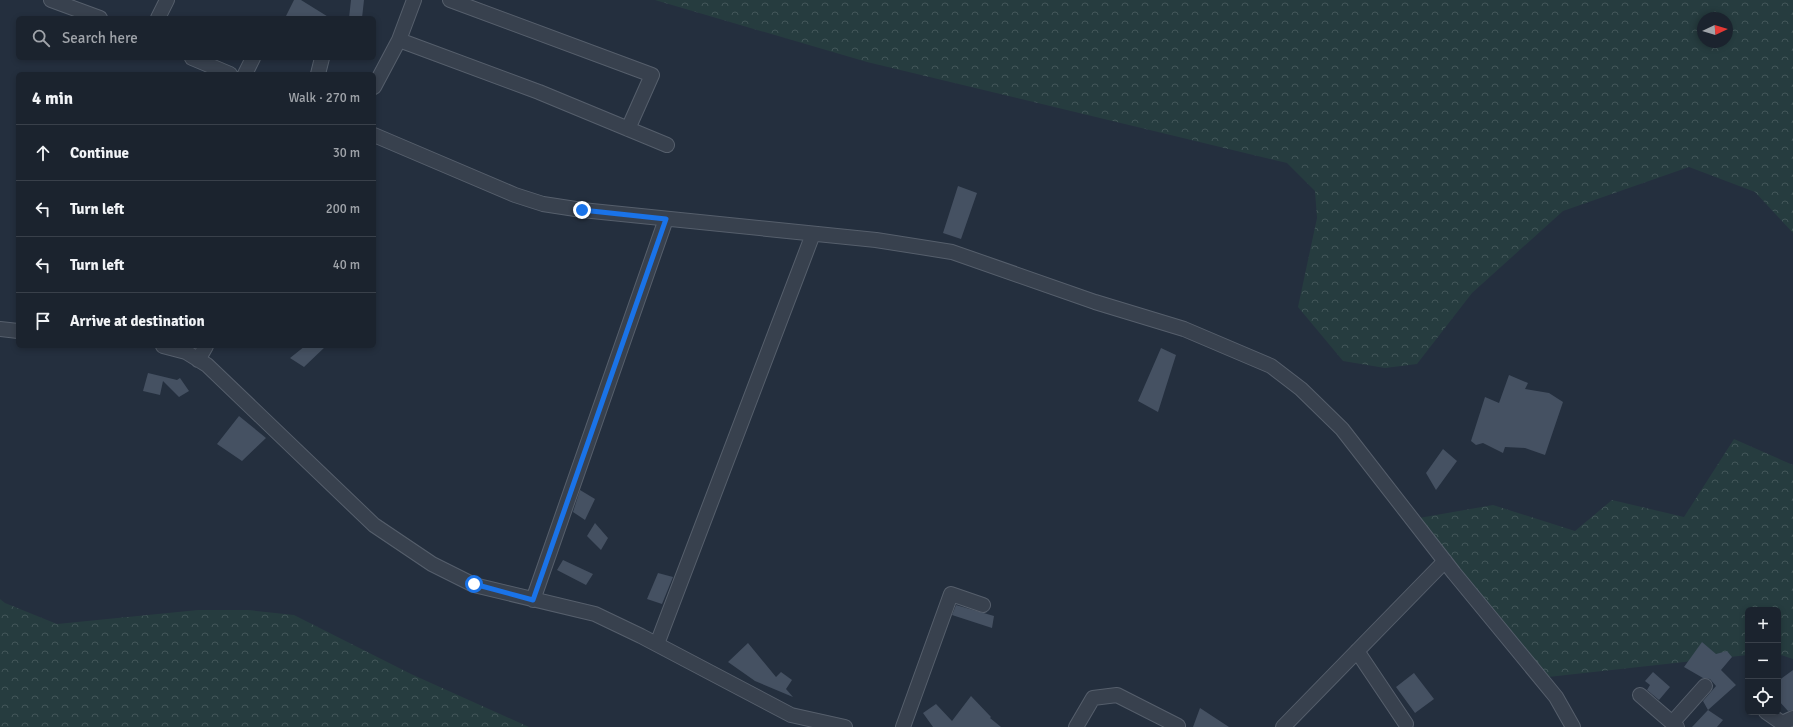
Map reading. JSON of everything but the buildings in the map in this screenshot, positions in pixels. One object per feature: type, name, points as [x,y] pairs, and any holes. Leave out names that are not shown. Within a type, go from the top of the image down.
[{"type":"street","points":[[51,0],[95,16]]},
{"type":"street","points":[[159,16],[167,0]]},
{"type":"street","points":[[376,83],[399,40],[414,0]]},
{"type":"street","points":[[450,0],[652,75],[628,129]]},
{"type":"street","points":[[399,40],[539,92],[667,145]]},
{"type":"street","points":[[195,60],[207,69],[221,72]]},
{"type":"street","points":[[246,72],[252,60]]},
{"type":"street","points":[[318,72],[322,60]]},
{"type":"street","points":[[376,136],[515,195],[543,204],[582,210],[876,240],[952,252],[1095,302],[1184,329],[1271,366],[1302,389],[1342,429],[1445,561],[1556,697],[1573,727]]},
{"type":"street","points":[[533,600],[666,219]]},
{"type":"street","points":[[657,644],[813,234]]},
{"type":"street","points":[[0,329],[16,331]]},
{"type":"street","points":[[171,348],[186,352],[217,375],[374,525],[432,564],[474,584],[533,600],[595,614],[657,644],[792,714],[845,727]]},
{"type":"street","points":[[198,360],[205,348]]},
{"type":"street","points":[[1283,727],[1445,561]]},
{"type":"street","points":[[903,727],[951,594],[983,605]]},
{"type":"street","points":[[1357,651],[1406,724]]},
{"type":"street","points":[[1640,695],[1674,725],[1705,686]]},
{"type":"street","points":[[1076,727],[1093,698],[1117,695],[1178,726]]},
{"type":"street","points":[[1771,715],[1785,723]]},
{"type":"green space","points":[[655,0],[1793,0],[1793,233],[1755,192],[1689,167],[1563,211],[1472,293],[1417,364],[1385,368],[1343,361],[1298,307],[1317,218],[1315,191],[1287,163],[867,62]]},
{"type":"green space","points":[[1734,439],[1793,465],[1793,659],[1781,655],[1781,607],[1745,607],[1745,655],[1548,677],[1474,589],[1419,518],[1493,505],[1575,531],[1612,500],[1684,517]]},
{"type":"green space","points":[[0,599],[5,603],[57,624],[198,610],[248,610],[294,615],[411,674],[529,727],[0,727]]},
{"type":"route","points":[[474,584],[533,600],[666,219],[582,210]]}]
